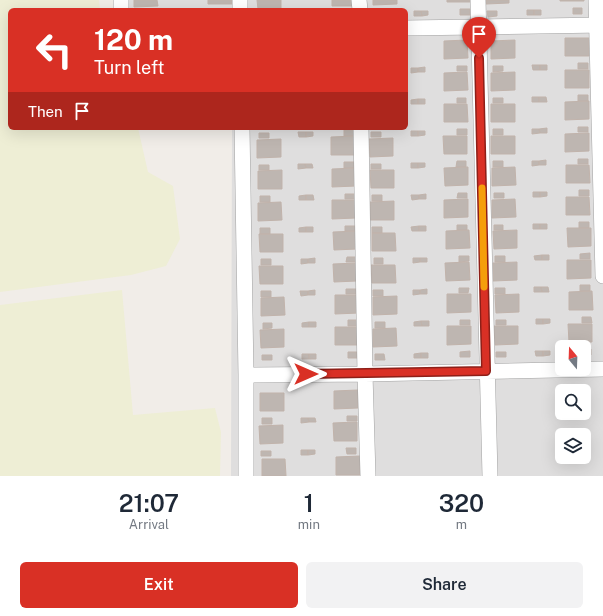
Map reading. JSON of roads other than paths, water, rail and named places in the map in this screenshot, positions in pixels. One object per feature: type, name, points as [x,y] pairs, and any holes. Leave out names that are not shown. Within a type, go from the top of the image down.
[{"type":"street","points":[[478,0],[486,371],[490,476]]},
{"type":"street","points":[[596,0],[600,25],[603,276]]},
{"type":"street","points":[[408,28],[600,25]]},
{"type":"street","points":[[242,130],[246,476]]},
{"type":"street","points":[[361,130],[368,476]]},
{"type":"street","points":[[246,375],[603,369]]}]
